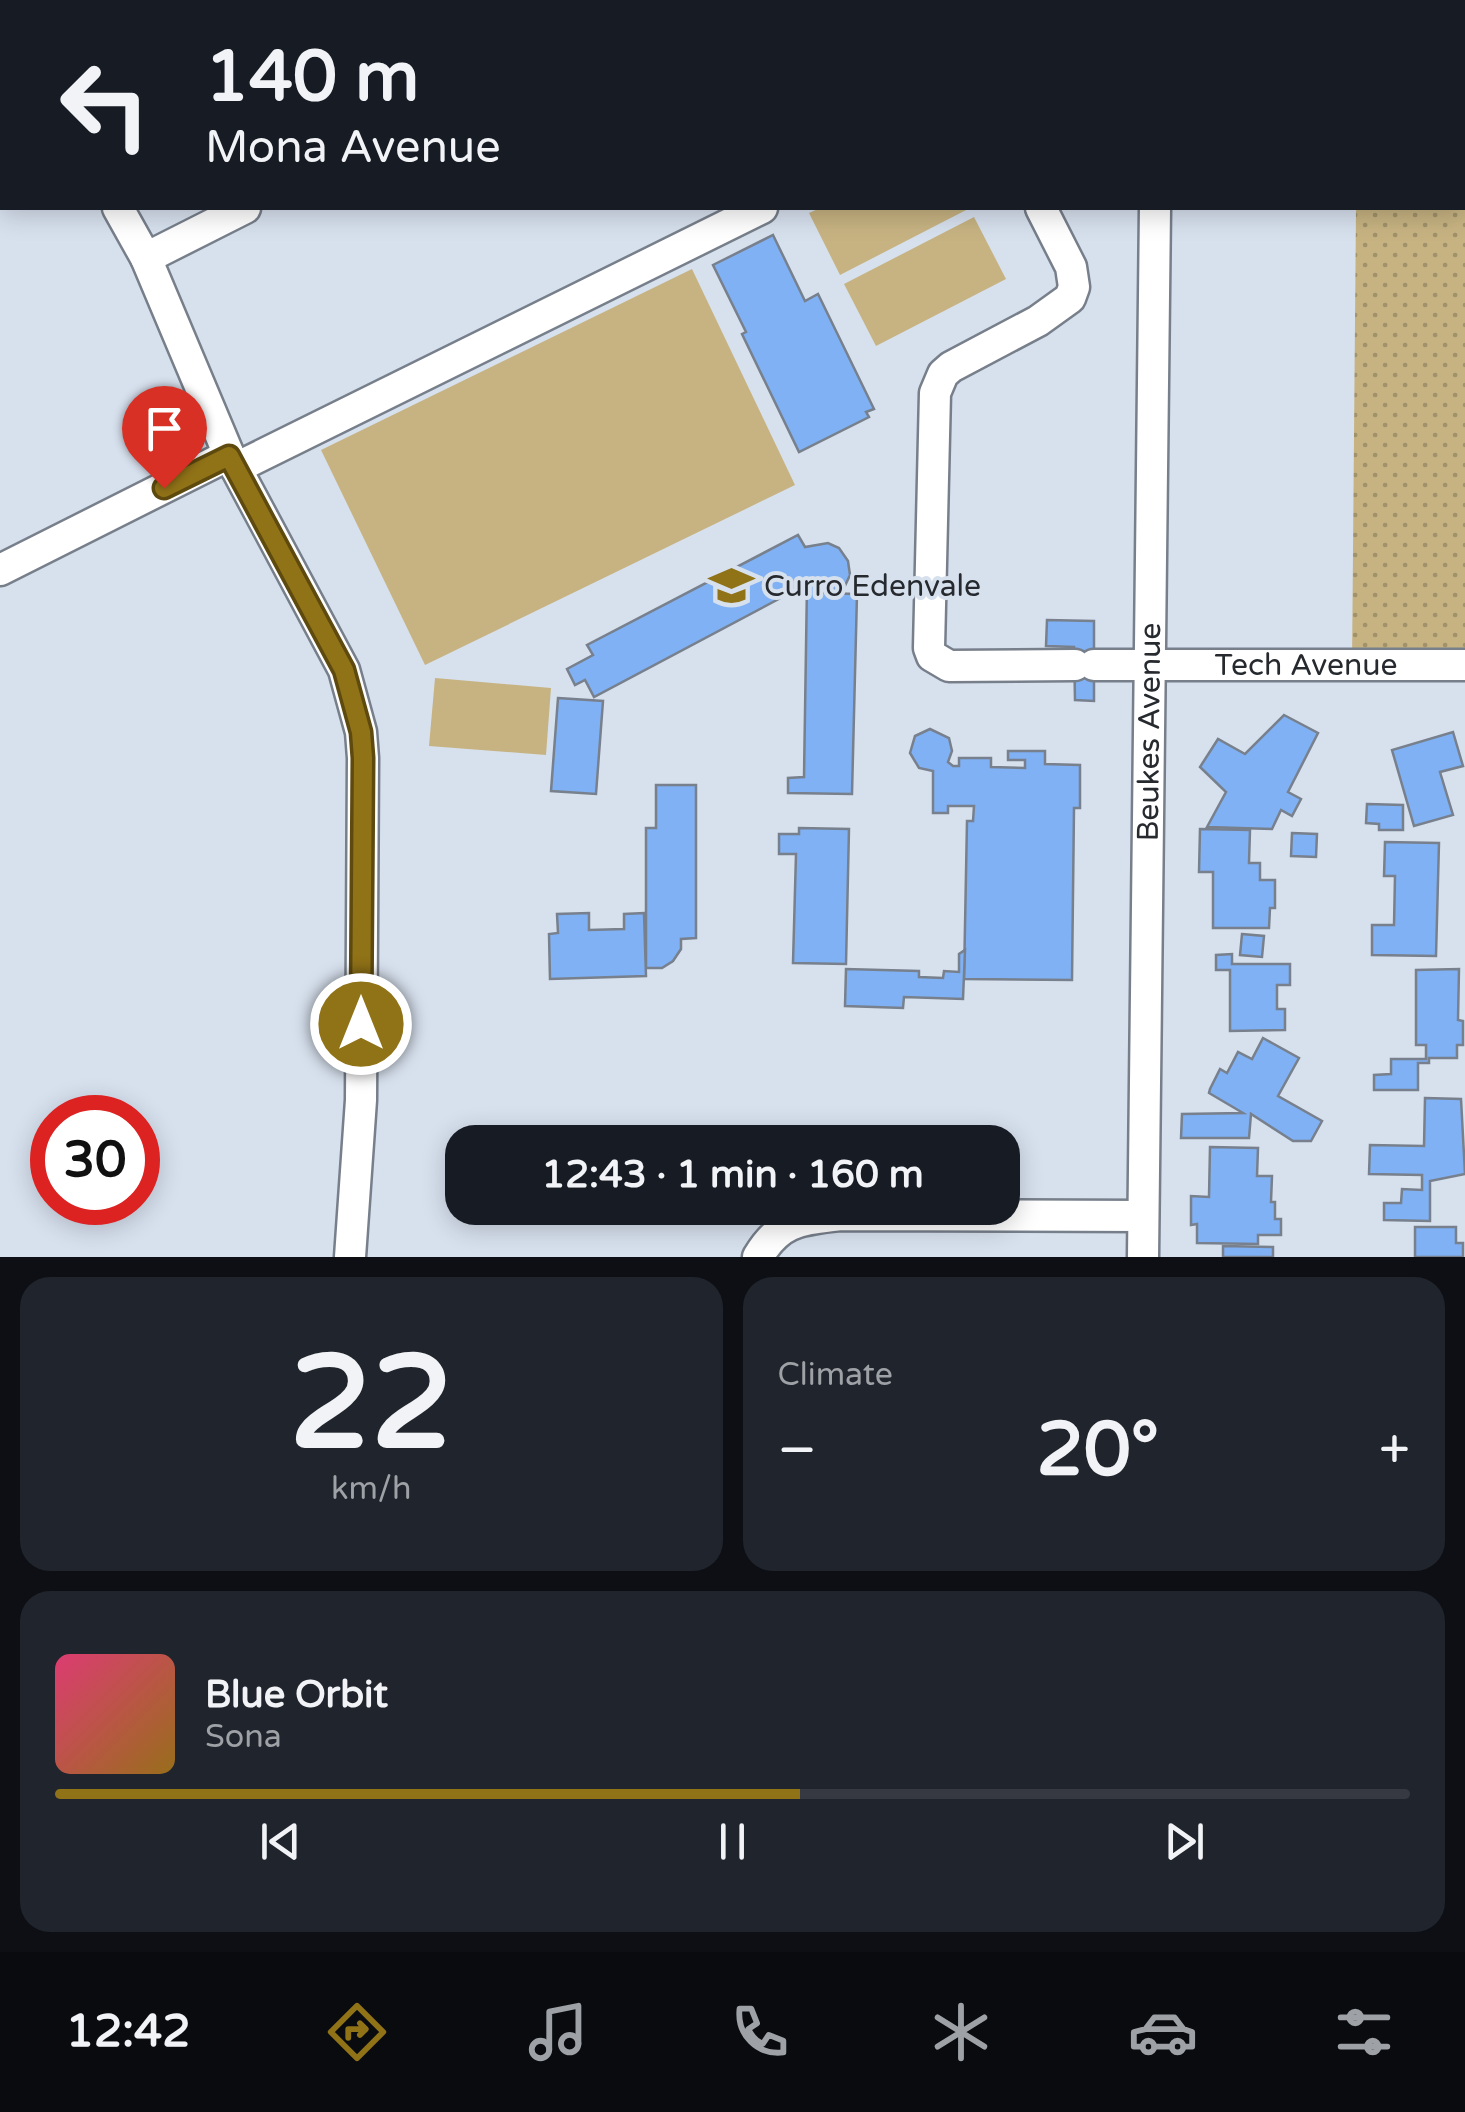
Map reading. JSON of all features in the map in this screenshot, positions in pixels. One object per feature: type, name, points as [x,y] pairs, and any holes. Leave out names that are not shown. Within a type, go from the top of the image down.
[{"type":"street","points":[[119,210],[146,258],[233,462],[344,670],[361,732],[360,1100],[350,1257]]},
{"type":"street","points":[[146,258],[241,210]]},
{"type":"street","points":[[0,570],[758,210]]},
{"type":"street","name":"Tech Avenue","points":[[1042,210],[1070,267],[1074,287],[1070,298],[1038,321],[952,367],[935,393],[929,648],[932,656],[949,666],[1465,666]]},
{"type":"street","name":"Beukes Avenue","points":[[1143,1257],[1155,210]]},
{"type":"street","points":[[758,1257],[776,1233],[796,1220],[840,1215],[1143,1216]]},
{"type":"shaded area","points":[[816,210],[966,210],[840,275],[809,213]]},
{"type":"shaded area","points":[[1356,210],[1465,210],[1465,665],[1352,664]]},
{"type":"shaded area","points":[[974,217],[1006,279],[876,346],[844,284]]},
{"type":"shaded area","points":[[692,269],[795,485],[425,665],[321,450]]},
{"type":"shaded area","points":[[435,678],[551,688],[546,755],[429,746]]},
{"type":"building","points":[[773,235],[805,301],[818,294],[874,409],[866,412],[869,417],[799,452],[713,265]]},
{"type":"building","points":[[798,535],[805,547],[828,543],[839,548],[848,561],[850,575],[843,590],[819,593],[857,594],[852,794],[788,793],[788,778],[804,777],[807,584],[594,697],[585,680],[575,685],[567,669],[593,655],[587,645]]},
{"type":"building","points":[[1047,620],[1094,621],[1094,701],[1075,700],[1074,647],[1046,646]]},
{"type":"building","points":[[558,698],[603,701],[596,794],[551,791]]},
{"type":"building","points":[[1284,715],[1318,733],[1288,792],[1301,799],[1292,816],[1281,810],[1272,829],[1207,827],[1226,792],[1200,767],[1218,739],[1245,754]]},
{"type":"building","points":[[930,729],[949,738],[952,751],[948,762],[953,766],[959,766],[959,758],[991,758],[991,767],[1025,768],[1025,760],[1008,760],[1008,751],[1045,751],[1045,764],[1080,765],[1080,808],[1074,808],[1072,980],[964,979],[967,821],[973,821],[974,806],[948,806],[948,813],[933,813],[933,771],[919,768],[910,753],[915,736]]},
{"type":"building","points":[[1453,732],[1463,766],[1440,772],[1453,815],[1414,826],[1392,750]]},
{"type":"building","points":[[656,785],[696,785],[696,938],[681,939],[681,949],[662,968],[646,968],[646,828],[656,828]]},
{"type":"building","points":[[1367,804],[1403,805],[1403,830],[1379,830],[1379,824],[1366,823]]},
{"type":"building","points":[[799,828],[849,829],[846,964],[793,963],[796,854],[779,854],[779,834],[799,834]]},
{"type":"building","points":[[1200,829],[1250,830],[1249,863],[1260,863],[1260,880],[1275,880],[1275,908],[1270,908],[1269,928],[1213,928],[1213,872],[1199,872]]},
{"type":"building","points":[[1292,833],[1317,834],[1316,857],[1291,856]]},
{"type":"building","points":[[1385,842],[1439,843],[1436,956],[1372,955],[1372,925],[1394,925],[1395,876],[1384,876]]},
{"type":"building","points":[[589,913],[589,930],[624,929],[624,914],[644,913],[646,976],[550,979],[549,934],[558,933],[557,914]]},
{"type":"building","points":[[1242,934],[1264,936],[1262,957],[1240,955]]},
{"type":"building","points":[[965,950],[963,999],[904,997],[903,1008],[845,1006],[846,969],[919,971],[919,977],[943,978],[944,971],[959,972],[959,954]]},
{"type":"building","points":[[1232,954],[1232,964],[1290,964],[1290,985],[1277,985],[1277,1009],[1285,1009],[1285,1030],[1230,1031],[1230,970],[1216,970],[1216,955]]},
{"type":"building","points":[[1459,969],[1458,1020],[1463,1021],[1463,1045],[1457,1045],[1457,1058],[1429,1058],[1429,1063],[1418,1063],[1418,1090],[1374,1090],[1374,1075],[1391,1074],[1391,1059],[1426,1059],[1426,1045],[1416,1045],[1416,970]]},
{"type":"building","points":[[1263,1038],[1299,1058],[1278,1096],[1322,1121],[1311,1141],[1293,1141],[1251,1114],[1249,1138],[1181,1138],[1182,1114],[1243,1113],[1209,1093],[1210,1089],[1220,1069],[1227,1073],[1238,1052],[1252,1059]]},
{"type":"building","points":[[1425,1098],[1461,1099],[1465,1174],[1430,1181],[1430,1221],[1384,1220],[1384,1203],[1401,1203],[1402,1189],[1422,1190],[1422,1175],[1369,1174],[1370,1145],[1424,1146]]},
{"type":"building","points":[[1210,1147],[1258,1148],[1257,1176],[1272,1176],[1271,1202],[1275,1202],[1275,1219],[1281,1219],[1281,1235],[1258,1235],[1258,1244],[1197,1243],[1197,1224],[1191,1225],[1191,1196],[1209,1197]]},
{"type":"building","points":[[1415,1227],[1456,1227],[1456,1243],[1463,1243],[1463,1257],[1415,1257]]},
{"type":"building","points":[[1223,1246],[1273,1247],[1273,1257],[1223,1257]]},
{"type":"place","name":"Curro Edenvale","points":[[731,586]]},
{"type":"route","points":[[164,488],[229,456],[344,670],[361,732],[363,758],[361,1024]]}]
